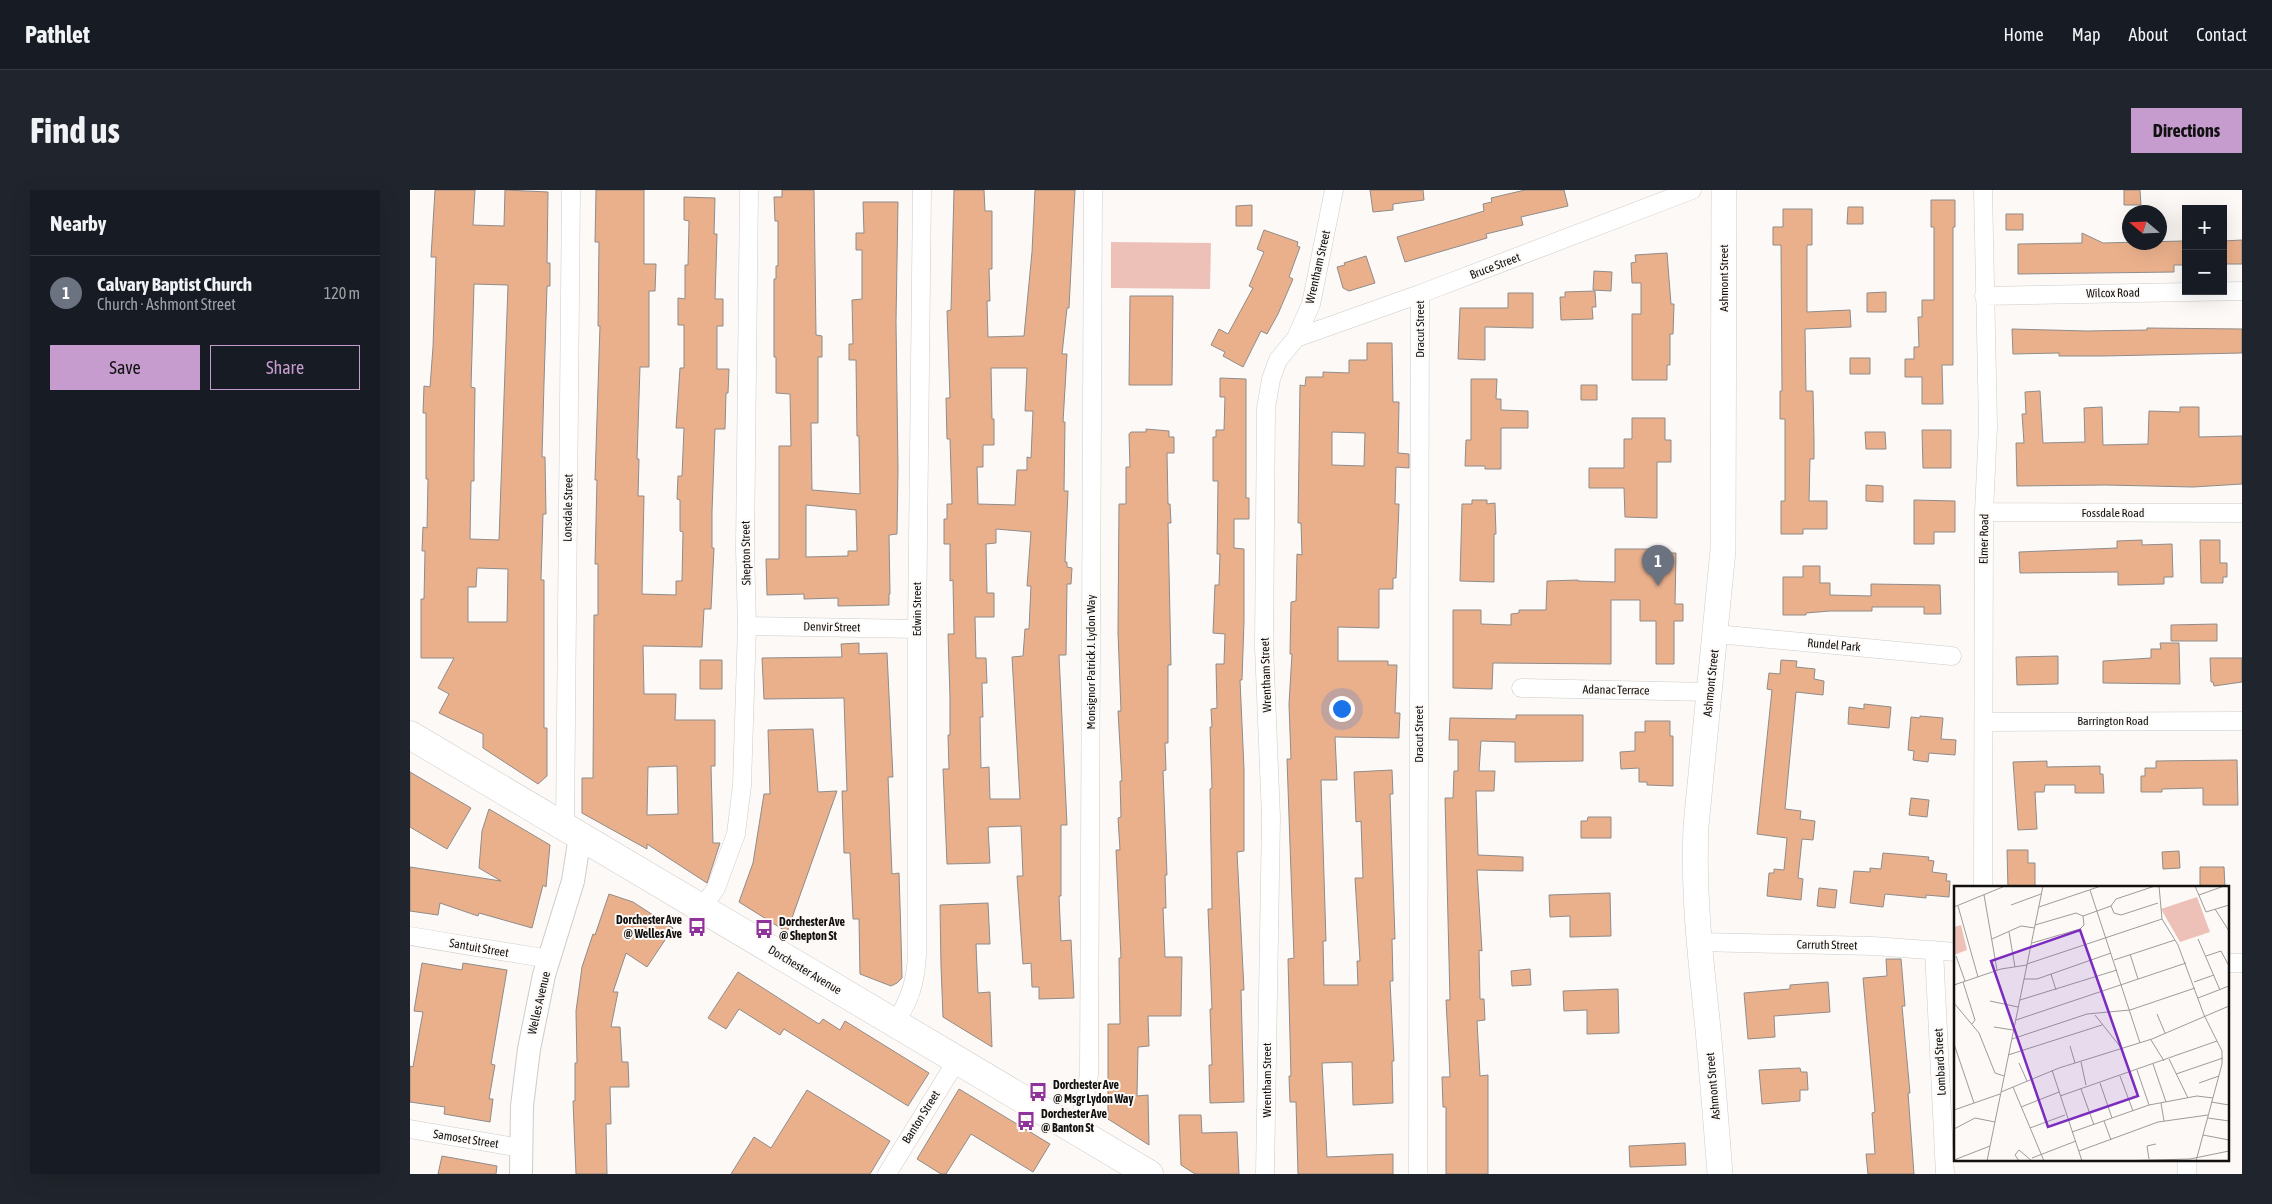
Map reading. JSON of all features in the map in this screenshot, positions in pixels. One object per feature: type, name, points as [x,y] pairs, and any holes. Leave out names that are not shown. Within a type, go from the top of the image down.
[{"type":"main road","name":"Ashmont Street","points":[[1720,1174],[1694,889],[1695,848],[1716,634],[1723,523],[1724,190]]},
{"type":"main road","name":"Dorchester Avenue","points":[[410,735],[1149,1174]]},
{"type":"street","name":"Lonsdale Street","points":[[571,190],[572,831]]},
{"type":"street","name":"Shepton Street","points":[[702,908],[716,888],[736,834],[742,785],[747,626],[745,550],[749,190]]},
{"type":"street","name":"Edwin Street","points":[[895,1023],[907,1004],[916,972],[918,902],[917,629],[922,190]]},
{"type":"street","name":"Monsignor Patrick J. Lydon Way","points":[[1078,1132],[1089,1075],[1094,190]]},
{"type":"street","name":"Wrentham Street","points":[[1265,1174],[1271,817],[1264,647],[1266,408],[1270,379],[1278,360],[1296,338],[1311,304],[1334,190]]},
{"type":"street","name":"Bruce Street","points":[[1296,338],[1420,294],[1692,190]]},
{"type":"street","name":"Elmer Road","points":[[1983,190],[1988,426],[1984,512],[1983,886]]},
{"type":"street","name":"Wilcox Road","points":[[1984,296],[2242,292]]},
{"type":"street","name":"Dracut Street","points":[[1418,1174],[1420,294]]},
{"type":"street","name":"Fossdale Road","points":[[1984,512],[2242,513]]},
{"type":"street","name":"Denvir Street","points":[[747,626],[917,629]]},
{"type":"street","name":"Rundel Park","points":[[1716,634],[1952,656]]},
{"type":"street","name":"Adanac Terrace","points":[[1521,688],[1710,692]]},
{"type":"street","name":"Barrington Road","points":[[1984,722],[2242,721]]},
{"type":"street","name":"Welles Avenue","points":[[522,1174],[522,1106],[529,1049],[536,1008],[568,901],[572,831]]},
{"type":"street","name":"Santuit Street","points":[[410,936],[549,960]]},
{"type":"street","name":"Carruth Street","points":[[1698,942],[1873,946],[1954,952]]},
{"type":"street","name":"Lombard Street","points":[[1934,950],[1945,1174]]},
{"type":"street","name":"Banton Street","points":[[886,1174],[956,1060]]},
{"type":"street","name":"Samoset Street","points":[[410,1130],[521,1148]]},
{"type":"shaded area","points":[[1111,242],[1211,243],[1210,289],[1111,288]]},
{"type":"building","points":[[435,190],[475,190],[473,225],[504,226],[505,190],[548,192],[547,263],[550,263],[550,286],[547,286],[542,457],[545,457],[546,514],[543,514],[541,580],[544,580],[544,728],[547,728],[547,776],[538,784],[483,748],[483,734],[439,713],[449,694],[438,688],[454,658],[421,658],[421,599],[424,599],[425,551],[422,551],[423,527],[427,528],[428,479],[426,479],[426,413],[423,413],[424,386],[430,387],[436,257],[431,257]],"holes":[[[474,284],[508,285],[499,540],[470,539],[471,481],[474,481],[475,388],[471,387]],[[477,568],[508,569],[507,622],[468,622],[468,587],[476,587]]]},
{"type":"building","points":[[596,190],[644,190],[644,264],[656,264],[655,291],[649,291],[649,367],[640,367],[637,459],[639,459],[638,496],[644,496],[642,594],[676,595],[676,581],[682,581],[683,532],[680,531],[680,500],[677,499],[678,476],[682,476],[684,428],[676,428],[680,368],[684,368],[684,325],[678,325],[678,298],[685,299],[685,265],[688,265],[689,221],[684,220],[684,197],[715,198],[714,234],[717,234],[715,299],[723,299],[723,326],[717,326],[717,369],[729,369],[725,429],[715,429],[712,512],[712,548],[714,548],[711,609],[704,609],[702,647],[643,646],[644,694],[676,694],[675,720],[715,720],[715,766],[711,766],[713,843],[720,843],[707,883],[647,844],[647,849],[582,813],[582,778],[593,778],[594,615],[598,615],[598,564],[595,564],[597,480],[595,480],[600,326],[598,326],[599,242],[595,242]],"holes":[[[677,766],[678,814],[647,815],[648,767]]]},
{"type":"building","points":[[782,190],[814,190],[816,335],[822,336],[822,357],[818,357],[818,423],[811,423],[812,490],[860,494],[856,360],[849,360],[849,344],[853,344],[852,300],[862,299],[862,250],[856,250],[856,233],[864,233],[863,202],[898,202],[896,322],[897,534],[889,535],[889,605],[838,606],[838,598],[804,599],[804,594],[767,595],[766,559],[779,559],[779,446],[791,446],[790,394],[776,393],[776,357],[774,357],[774,279],[776,279],[776,266],[778,266],[778,221],[775,221],[774,197],[782,197]],"holes":[[[806,505],[856,510],[857,551],[848,551],[848,556],[806,557]]]},
{"type":"building","points":[[954,190],[984,190],[985,211],[992,211],[992,269],[989,269],[990,301],[987,301],[988,337],[1024,336],[1032,252],[1035,190],[1075,190],[1069,308],[1067,308],[1062,354],[1067,354],[1063,422],[1065,422],[1064,491],[1068,491],[1065,562],[1067,562],[1067,567],[1072,568],[1071,584],[1067,584],[1066,655],[1059,655],[1067,825],[1061,825],[1061,896],[1059,896],[1061,941],[1071,940],[1074,998],[1039,999],[1039,987],[1032,987],[1031,963],[1023,964],[1017,876],[1023,876],[1021,826],[988,827],[990,863],[947,864],[943,769],[949,769],[950,698],[948,634],[954,634],[953,580],[950,581],[950,544],[944,544],[944,519],[947,519],[947,504],[952,504],[950,439],[947,439],[946,398],[950,398],[947,311],[951,310]],"holes":[[[991,368],[1027,368],[1025,411],[1033,411],[1031,458],[1027,457],[1027,470],[1017,470],[1015,505],[978,504],[977,467],[983,467],[983,445],[994,445]],[[996,529],[1031,532],[1027,586],[1031,586],[1029,629],[1025,629],[1023,656],[1012,657],[1020,799],[990,799],[989,767],[981,768],[980,717],[983,717],[982,683],[987,683],[986,658],[976,658],[975,617],[994,617],[994,593],[987,593],[986,544],[996,543]]]},
{"type":"building","points":[[1370,190],[1423,190],[1424,200],[1393,204],[1393,210],[1373,212]]},
{"type":"building","points":[[1525,190],[1564,190],[1568,206],[1521,217],[1523,225],[1486,234],[1487,238],[1405,262],[1397,237],[1484,211],[1483,204],[1492,202],[1491,198]]},
{"type":"building","points":[[2124,190],[2140,190],[2141,205],[2124,205]]},
{"type":"building","points":[[1931,200],[1955,200],[1955,227],[1953,227],[1953,365],[1942,365],[1943,404],[1922,404],[1922,377],[1905,377],[1905,359],[1914,359],[1914,347],[1919,347],[1918,317],[1922,317],[1922,300],[1934,300],[1934,227],[1931,227]]},
{"type":"building","points":[[1252,205],[1252,226],[1236,226],[1236,206]]},
{"type":"building","points":[[1848,207],[1863,207],[1863,224],[1847,224]]},
{"type":"building","points":[[1783,209],[1812,209],[1812,245],[1807,245],[1807,312],[1850,310],[1851,327],[1805,329],[1806,391],[1813,391],[1814,459],[1810,459],[1809,501],[1827,501],[1827,529],[1803,529],[1803,534],[1781,534],[1781,501],[1785,501],[1785,419],[1780,419],[1780,391],[1782,391],[1781,245],[1773,245],[1773,227],[1783,227]]},
{"type":"building","points":[[2006,214],[2023,214],[2023,230],[2006,230]]},
{"type":"building","points":[[1264,230],[1298,242],[1297,246],[1300,247],[1289,277],[1293,279],[1278,314],[1267,334],[1261,331],[1243,367],[1223,356],[1225,352],[1211,345],[1219,329],[1228,334],[1253,288],[1249,286],[1264,252],[1257,249]]},
{"type":"building","points":[[2082,233],[2103,243],[2122,243],[2122,250],[2167,250],[2167,241],[2182,241],[2182,265],[2174,265],[2174,272],[2018,274],[2018,244],[2082,243]]},
{"type":"building","points":[[2242,240],[2242,264],[2227,264],[2227,241]]},
{"type":"building","points":[[1667,253],[1671,304],[1674,304],[1673,334],[1670,334],[1670,365],[1667,365],[1667,380],[1632,380],[1632,314],[1641,314],[1641,283],[1632,283],[1631,263],[1636,262],[1635,255]]},
{"type":"building","points":[[1366,256],[1375,283],[1349,291],[1343,288],[1337,267]]},
{"type":"building","points":[[1594,271],[1612,272],[1611,291],[1593,290]]},
{"type":"building","points":[[1595,291],[1596,307],[1592,307],[1593,319],[1561,320],[1560,297],[1565,297],[1565,292]]},
{"type":"building","points":[[1886,292],[1886,312],[1867,312],[1867,293]]},
{"type":"building","points":[[1508,293],[1533,293],[1533,328],[1485,327],[1485,360],[1458,359],[1460,308],[1508,308]]},
{"type":"building","points":[[1130,296],[1173,296],[1172,385],[1129,385]]},
{"type":"building","points":[[2147,328],[2242,329],[2242,353],[2103,356],[2059,356],[2059,353],[2013,354],[2012,329],[2087,331],[2147,330]]},
{"type":"building","points":[[1367,343],[1392,343],[1393,402],[1399,402],[1398,453],[1409,454],[1409,468],[1396,467],[1395,504],[1399,504],[1396,578],[1393,578],[1393,589],[1379,589],[1379,628],[1338,627],[1338,661],[1388,661],[1388,665],[1397,665],[1395,713],[1400,713],[1399,738],[1335,737],[1337,780],[1321,780],[1326,941],[1323,941],[1324,985],[1358,985],[1357,961],[1360,961],[1355,878],[1363,878],[1361,821],[1356,822],[1354,772],[1392,770],[1393,794],[1390,794],[1395,939],[1392,939],[1393,981],[1390,981],[1394,1061],[1392,1061],[1393,1103],[1353,1105],[1352,1062],[1322,1063],[1327,1157],[1393,1154],[1393,1174],[1298,1174],[1296,1102],[1290,1102],[1289,1076],[1291,1076],[1288,959],[1294,958],[1287,759],[1291,759],[1289,704],[1292,654],[1290,654],[1291,602],[1296,601],[1297,554],[1302,555],[1301,523],[1298,523],[1300,385],[1305,386],[1306,377],[1323,377],[1323,372],[1349,373],[1349,360],[1367,360]],"holes":[[[1332,432],[1365,433],[1364,466],[1332,465]]]},
{"type":"building","points":[[1850,358],[1870,358],[1870,374],[1850,374]]},
{"type":"building","points":[[1220,378],[1246,379],[1246,498],[1249,498],[1249,519],[1234,519],[1234,548],[1244,549],[1244,621],[1242,680],[1240,680],[1244,769],[1244,851],[1237,852],[1244,990],[1241,990],[1244,1102],[1210,1103],[1209,1065],[1212,1065],[1210,1009],[1212,1009],[1208,909],[1212,909],[1210,789],[1212,788],[1210,727],[1212,727],[1211,709],[1217,708],[1216,664],[1224,664],[1225,634],[1213,633],[1215,585],[1219,585],[1220,554],[1217,554],[1218,481],[1213,481],[1213,437],[1216,437],[1216,430],[1224,430],[1225,397],[1220,397]]},
{"type":"building","points":[[1471,379],[1497,379],[1496,399],[1501,399],[1501,410],[1528,411],[1528,428],[1501,428],[1501,469],[1485,469],[1485,466],[1465,466],[1466,440],[1471,440]]},
{"type":"building","points":[[1581,385],[1597,385],[1597,400],[1581,400]]},
{"type":"building","points":[[2040,391],[2043,443],[2085,442],[2084,408],[2102,407],[2103,445],[2148,444],[2149,411],[2180,412],[2180,407],[2199,407],[2199,437],[2242,436],[2242,484],[2193,487],[2106,485],[2017,486],[2016,443],[2024,443],[2022,414],[2026,414],[2025,392]]},
{"type":"building","points":[[1632,418],[1665,418],[1665,440],[1671,440],[1671,462],[1657,462],[1657,518],[1625,517],[1624,488],[1589,488],[1589,468],[1624,468],[1624,439],[1632,439]]},
{"type":"building","points":[[1146,429],[1169,431],[1169,437],[1174,437],[1174,453],[1167,453],[1168,504],[1170,504],[1171,523],[1168,523],[1171,665],[1168,665],[1168,743],[1165,743],[1166,770],[1163,771],[1167,875],[1165,875],[1166,908],[1163,908],[1165,957],[1182,957],[1181,1016],[1148,1016],[1149,1046],[1138,1047],[1137,1096],[1148,1095],[1149,1145],[1108,1119],[1108,1024],[1120,1024],[1119,958],[1121,958],[1116,850],[1120,850],[1118,818],[1121,817],[1120,781],[1122,781],[1118,711],[1121,711],[1118,632],[1119,504],[1126,504],[1126,467],[1130,467],[1129,434],[1131,432],[1146,432]]},
{"type":"building","points":[[1922,430],[1951,430],[1951,468],[1923,468]]},
{"type":"building","points":[[1865,432],[1885,432],[1886,449],[1866,449]]},
{"type":"building","points":[[1866,485],[1883,486],[1883,502],[1866,501]]},
{"type":"building","points":[[1472,500],[1487,500],[1487,504],[1495,503],[1494,582],[1460,581],[1462,504],[1472,504]]},
{"type":"building","points":[[1914,500],[1955,501],[1955,532],[1934,532],[1934,544],[1914,544]]},
{"type":"building","points":[[2142,540],[2142,545],[2172,544],[2173,577],[2164,577],[2164,584],[2118,585],[2118,572],[2020,573],[2019,552],[2117,548],[2117,541]]},
{"type":"building","points":[[2200,540],[2220,540],[2220,563],[2227,563],[2227,577],[2223,577],[2223,583],[2201,583]]},
{"type":"building","points":[[1615,549],[1649,549],[1649,553],[1676,553],[1675,604],[1683,604],[1683,621],[1674,621],[1674,664],[1656,664],[1656,621],[1640,621],[1640,600],[1611,600],[1611,664],[1493,663],[1492,689],[1453,688],[1453,610],[1481,610],[1481,624],[1511,625],[1511,614],[1519,613],[1519,610],[1546,610],[1547,581],[1615,582]]},
{"type":"building","points":[[1803,566],[1820,566],[1820,583],[1830,583],[1830,595],[1871,596],[1871,584],[1940,585],[1941,614],[1924,614],[1924,607],[1872,607],[1872,611],[1830,611],[1806,613],[1806,615],[1783,615],[1783,577],[1803,577]]},
{"type":"building","points":[[2217,624],[2217,641],[2171,641],[2171,625]]},
{"type":"building","points":[[859,643],[859,654],[887,653],[893,777],[888,777],[892,874],[899,873],[902,978],[891,986],[860,974],[859,919],[853,919],[850,853],[844,853],[842,791],[847,791],[844,698],[764,699],[762,658],[842,657],[841,644]]},
{"type":"building","points":[[2160,643],[2179,643],[2180,684],[2103,683],[2103,661],[2151,658],[2151,649],[2161,649]]},
{"type":"building","points":[[2058,656],[2058,684],[2017,685],[2016,657]]},
{"type":"building","points":[[2210,658],[2242,658],[2242,682],[2214,686],[2213,682],[2211,682]]},
{"type":"building","points":[[700,660],[722,660],[722,689],[700,689]]},
{"type":"building","points":[[1781,660],[1797,661],[1796,667],[1815,669],[1814,679],[1824,681],[1823,695],[1796,692],[1785,809],[1801,811],[1800,819],[1815,821],[1813,840],[1802,839],[1798,878],[1803,879],[1801,900],[1767,896],[1769,873],[1774,873],[1774,869],[1784,870],[1787,838],[1757,834],[1772,690],[1767,689],[1769,673],[1780,674]]},
{"type":"building","points":[[1864,704],[1891,707],[1889,728],[1848,724],[1849,707],[1864,709]]},
{"type":"building","points":[[1516,715],[1583,715],[1583,761],[1515,762],[1515,742],[1481,741],[1479,771],[1495,771],[1494,791],[1476,791],[1478,855],[1523,857],[1523,871],[1477,870],[1482,951],[1479,950],[1480,999],[1484,999],[1485,1020],[1477,1021],[1480,1076],[1488,1075],[1488,1174],[1446,1174],[1446,1107],[1443,1107],[1442,1077],[1450,1077],[1446,1000],[1450,1000],[1445,798],[1453,798],[1454,771],[1458,771],[1458,740],[1449,740],[1450,718],[1516,719]]},
{"type":"building","points":[[1920,716],[1943,718],[1941,739],[1956,740],[1955,755],[1929,753],[1928,762],[1913,760],[1914,751],[1908,750],[1911,717],[1920,718]]},
{"type":"building","points":[[1645,721],[1670,721],[1670,736],[1673,736],[1673,786],[1647,785],[1647,782],[1639,782],[1639,768],[1621,769],[1620,752],[1635,751],[1635,732],[1645,732]]},
{"type":"building","points":[[813,729],[818,792],[837,791],[787,932],[739,902],[753,863],[764,794],[770,794],[768,730]]},
{"type":"building","points":[[2237,760],[2238,805],[2203,805],[2203,788],[2162,789],[2162,792],[2141,792],[2141,776],[2145,776],[2145,768],[2156,768],[2156,761]]},
{"type":"building","points":[[2047,761],[2047,767],[2100,766],[2100,774],[2103,774],[2104,793],[2075,793],[2075,785],[2045,785],[2044,792],[2035,792],[2037,829],[2018,830],[2013,762]]},
{"type":"building","points":[[410,772],[471,808],[447,849],[410,827]]},
{"type":"building","points":[[1911,798],[1929,800],[1927,817],[1909,815]]},
{"type":"building","points":[[489,809],[550,845],[546,887],[543,885],[532,928],[479,913],[478,916],[440,903],[438,915],[410,911],[410,867],[501,881],[479,868],[482,831]]},
{"type":"building","points":[[1588,817],[1611,817],[1611,838],[1581,838],[1581,821],[1587,821]]},
{"type":"building","points":[[2007,850],[2028,850],[2028,863],[2035,863],[2035,886],[2008,886]]},
{"type":"building","points":[[2179,851],[2180,868],[2163,869],[2162,852]]},
{"type":"building","points":[[1883,853],[1929,857],[1928,860],[1934,861],[1932,872],[1947,874],[1946,881],[1950,881],[1949,897],[1926,895],[1926,898],[1885,894],[1883,907],[1850,903],[1854,871],[1870,872],[1870,868],[1881,869]]},
{"type":"building","points":[[2200,867],[2224,867],[2225,886],[2200,886]]},
{"type":"building","points":[[1819,888],[1837,890],[1835,908],[1817,906]]},
{"type":"building","points":[[1610,893],[1611,936],[1570,937],[1570,916],[1550,917],[1549,895]]},
{"type":"building","points":[[609,894],[633,902],[673,928],[647,967],[626,953],[613,992],[618,992],[611,1027],[620,1027],[622,1062],[628,1062],[629,1087],[610,1087],[611,1124],[606,1124],[607,1174],[576,1174],[573,1101],[575,1101],[575,1063],[577,1063],[576,1011],[582,967]]},
{"type":"building","points":[[988,903],[990,944],[976,944],[978,993],[990,992],[992,1047],[943,1017],[941,966],[940,905]]},
{"type":"building","points":[[1886,959],[1901,959],[1905,1006],[1902,1006],[1910,1093],[1908,1093],[1914,1174],[1868,1174],[1866,1154],[1875,1154],[1872,1113],[1875,1112],[1863,978],[1887,976]]},
{"type":"building","points":[[422,963],[462,970],[463,963],[507,970],[491,1064],[495,1065],[489,1099],[493,1099],[490,1122],[444,1114],[445,1107],[410,1102],[410,1066],[413,1067],[423,1012],[414,1011]]},
{"type":"building","points":[[1530,969],[1531,985],[1512,986],[1511,971]]},
{"type":"building","points":[[738,972],[819,1024],[823,1019],[840,1030],[845,1021],[929,1073],[908,1106],[784,1029],[780,1035],[739,1009],[726,1029],[708,1018]]},
{"type":"building","points":[[1828,982],[1830,1012],[1774,1016],[1775,1037],[1748,1039],[1744,993],[1790,989],[1790,985]]},
{"type":"building","points":[[1618,989],[1619,1033],[1587,1034],[1587,1010],[1564,1011],[1563,991]]},
{"type":"building","points":[[1800,1068],[1801,1072],[1807,1072],[1808,1090],[1800,1090],[1800,1101],[1762,1104],[1759,1070]]},
{"type":"building","points":[[959,1089],[1050,1144],[1033,1172],[971,1134],[946,1174],[941,1174],[917,1159]]},
{"type":"building","points":[[807,1090],[890,1141],[870,1174],[731,1174],[754,1137],[771,1148]]},
{"type":"building","points":[[1179,1115],[1201,1115],[1202,1133],[1237,1132],[1239,1174],[1195,1174],[1181,1165]]},
{"type":"building","points":[[1685,1143],[1686,1165],[1630,1167],[1629,1146]]},
{"type":"building","points":[[442,1156],[497,1166],[496,1174],[438,1174]]},
{"type":"place","name":"Calvary Baptist Church","points":[[1658,586]]},
{"type":"place","name":"Dorchester Ave @ Welles Ave","points":[[697,927]]},
{"type":"place","name":"Dorchester Ave @ Shepton St","points":[[764,929]]},
{"type":"place","name":"Dorchester Ave @ Msgr Lydon Way","points":[[1038,1092]]},
{"type":"place","name":"Dorchester Ave @ Banton St","points":[[1026,1121]]}]
